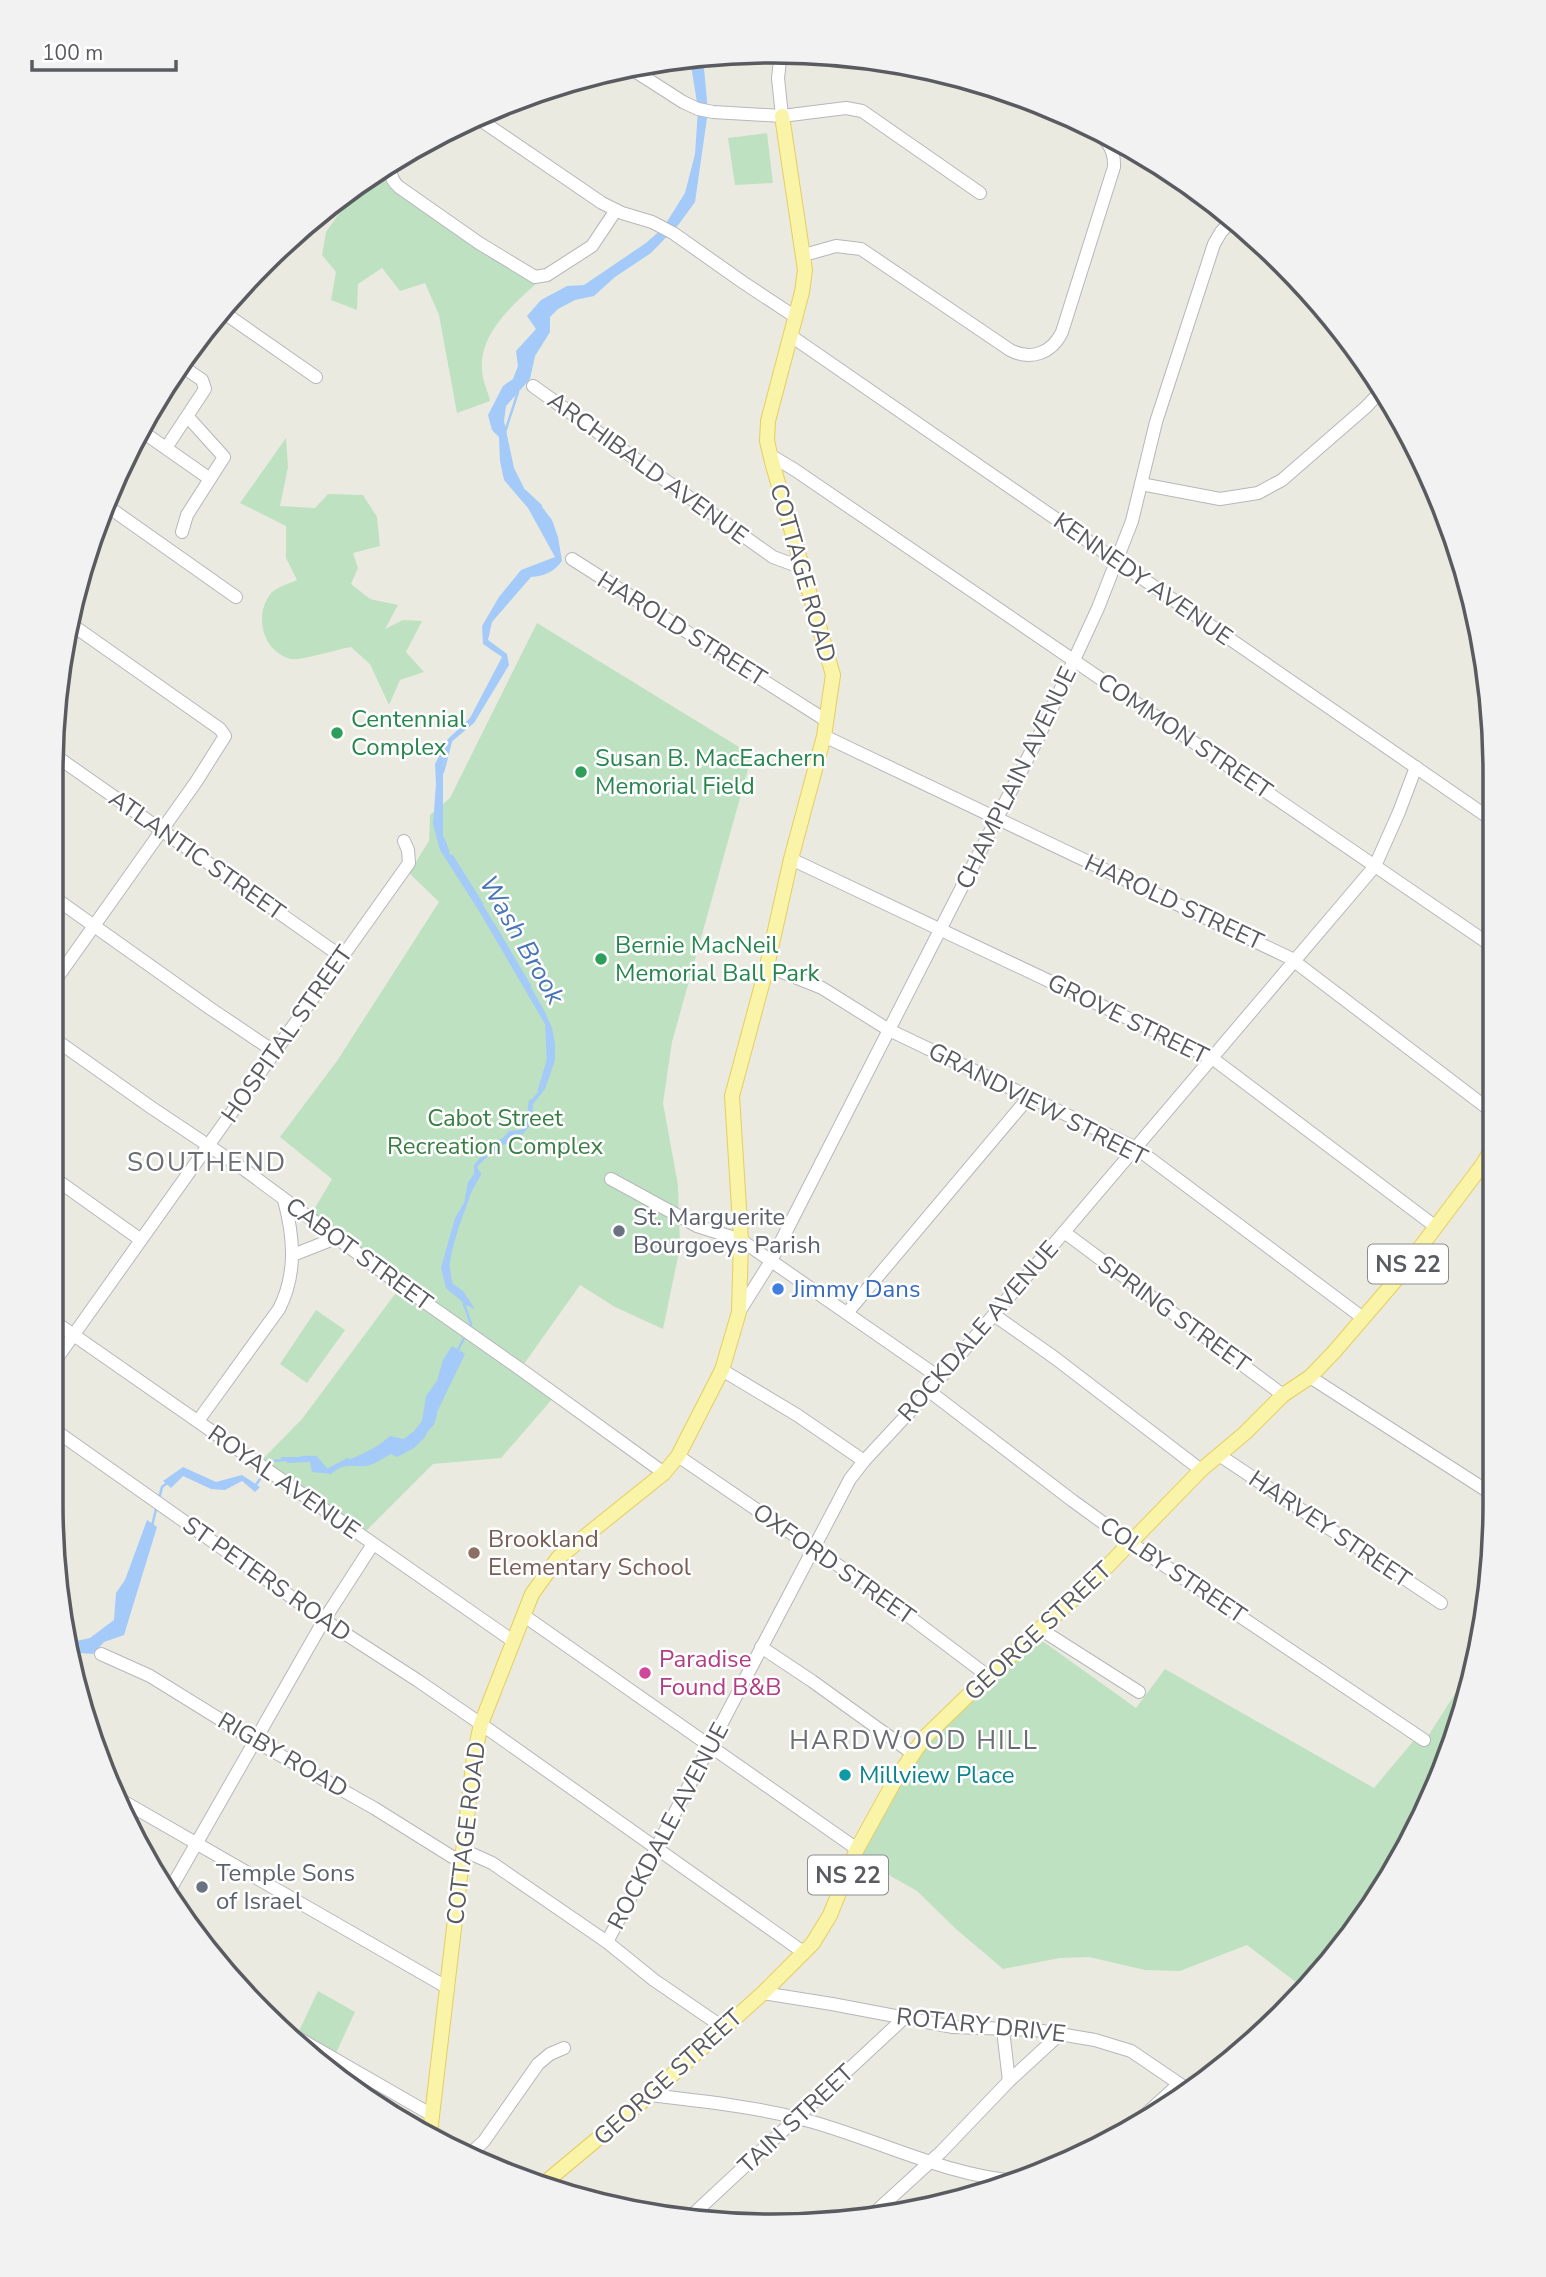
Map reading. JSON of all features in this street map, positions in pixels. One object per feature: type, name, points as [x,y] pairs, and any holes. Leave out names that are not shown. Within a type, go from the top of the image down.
[{"type":"main road","name":"COTTAGE ROAD","points":[[431,2126],[474,1757],[481,1724],[532,1594],[558,1559],[664,1473],[678,1456],[722,1370],[739,1312],[741,1240],[732,1096],[825,729],[833,675],[800,567],[767,441],[768,421],[805,277],[804,255],[782,116]]},
{"type":"main road","name":"GEORGE STREET","points":[[551,2178],[650,2095],[813,1943],[830,1915],[858,1849],[894,1782],[924,1738],[988,1676],[1081,1593],[1201,1470],[1245,1433],[1283,1395],[1310,1377],[1347,1339],[1395,1281],[1483,1164]]},
{"type":"street","name":"COTTAGE ROAD","points":[[780,63],[778,78],[782,116]]},
{"type":"street","points":[[642,76],[698,109],[727,114],[782,116],[846,108],[862,111],[980,193]]},
{"type":"street","points":[[486,124],[601,203],[673,233],[794,316]]},
{"type":"street","points":[[804,255],[836,246],[861,249],[1010,350],[1025,355],[1043,352],[1055,343],[1062,332],[1114,167],[1112,149]]},
{"type":"street","points":[[391,175],[399,187],[479,243],[535,277],[547,275],[592,246],[616,210]]},
{"type":"street","name":"CHAMPLAIN AVENUE","points":[[739,1312],[771,1261],[998,819],[1074,661],[1132,521],[1156,422],[1214,244],[1226,227]]},
{"type":"street","points":[[230,317],[316,377]]},
{"type":"street","name":"KENNEDY AVENUE","points":[[791,336],[1483,814]]},
{"type":"street","points":[[166,448],[205,387],[202,380],[188,372]]},
{"type":"street","name":"ARCHIBALD AVENUE","points":[[533,386],[773,557],[800,567]]},
{"type":"street","points":[[1141,484],[1220,499],[1258,493],[1282,480],[1374,397]]},
{"type":"street","points":[[182,532],[187,515],[224,457],[188,417]]},
{"type":"street","points":[[149,435],[210,479]]},
{"type":"street","name":"COMMON STREET","points":[[770,455],[1483,940]]},
{"type":"street","points":[[114,511],[236,597]]},
{"type":"street","name":"HAROLD STREET","points":[[572,559],[825,729],[998,819],[1295,960],[1483,1105]]},
{"type":"street","points":[[63,970],[225,738],[220,729],[78,629]]},
{"type":"street","name":"ATLANTIC STREET","points":[[64,761],[342,957]]},
{"type":"street","name":"ROCKDALE AVENUE","points":[[607,1942],[850,1479],[929,1391],[1375,866],[1416,767]]},
{"type":"street","name":"HOSPITAL STREET","points":[[63,1350],[409,863],[404,841]]},
{"type":"street","name":"GROVE STREET","points":[[791,859],[1212,1058],[1436,1227]]},
{"type":"street","points":[[63,904],[275,1052]]},
{"type":"street","name":"GRANDVIEW STREET","points":[[767,966],[805,979],[835,994],[889,1030],[1136,1148],[1363,1318]]},
{"type":"street","name":"CABOT STREET","points":[[63,1045],[245,1170],[664,1473]]},
{"type":"street","points":[[847,1313],[1029,1097]]},
{"type":"street","points":[[611,1179],[697,1226],[741,1240],[940,1378]]},
{"type":"street","points":[[63,1184],[141,1240]]},
{"type":"street","points":[[198,1421],[279,1309],[290,1283],[293,1255],[284,1199]]},
{"type":"street","name":"SPRING STREET","points":[[1064,1232],[1283,1395]]},
{"type":"street","points":[[293,1255],[336,1238]]},
{"type":"street","points":[[993,1315],[1055,1358],[1201,1470]]},
{"type":"street","name":"ROYAL AVENUE","points":[[63,1328],[513,1641]]},
{"type":"street","points":[[722,1370],[797,1415],[864,1461]]},
{"type":"street","points":[[1310,1377],[1483,1488]]},
{"type":"street","name":"COLBY STREET","points":[[929,1391],[1073,1502],[1131,1543],[1424,1740]]},
{"type":"street","name":"ST PETERS ROAD","points":[[63,1436],[324,1620],[418,1680],[803,1952]]},
{"type":"street","name":"HARVEY STREET","points":[[1219,1455],[1441,1603]]},
{"type":"street","name":"OXFORD STREET","points":[[678,1456],[870,1587],[988,1676]]},
{"type":"street","points":[[174,1883],[324,1620],[373,1544]]},
{"type":"street","points":[[523,1615],[858,1849]]},
{"type":"street","points":[[1040,1629],[1139,1692]]},
{"type":"street","points":[[761,1647],[912,1753]]},
{"type":"street","name":"RIGBY ROAD","points":[[101,1654],[150,1676],[255,1741],[462,1856],[492,1863],[607,1942],[654,1980],[724,2028]]},
{"type":"street","points":[[130,1805],[448,1987]]},
{"type":"street","name":"ROTARY DRIVE","points":[[762,1993],[953,2027],[1003,2031],[1037,2030],[1096,2040],[1131,2051],[1180,2085]]},
{"type":"street","name":"TAIN STREET","points":[[697,2209],[903,2019]]},
{"type":"street","points":[[1003,2031],[1009,2081]]},
{"type":"street","points":[[883,2205],[1061,2033]]},
{"type":"street","points":[[476,2149],[538,2064],[550,2054],[564,2048]]},
{"type":"street","points":[[322,2052],[432,2115]]},
{"type":"street","points":[[650,2095],[797,2118],[971,2174],[997,2177]]},
{"type":"green space","points":[[767,133],[773,183],[735,185],[728,138]]},
{"type":"green space","points":[[386,179],[545,276],[503,317],[487,342],[482,369],[490,401],[457,413],[439,315],[425,283],[400,291],[382,268],[358,284],[357,310],[331,300],[336,272],[322,255],[326,232],[342,209]]},
{"type":"green space","points":[[286,438],[288,467],[280,506],[315,508],[328,494],[363,495],[377,517],[380,546],[353,553],[358,568],[351,584],[370,599],[398,605],[385,629],[403,620],[422,621],[406,652],[424,672],[400,680],[389,705],[370,664],[351,647],[291,659],[273,649],[267,641],[262,621],[266,601],[272,592],[297,580],[286,558],[286,526],[240,503]]},
{"type":"green space","name":"Cabot Street Recreation Complex","points":[[537,623],[752,755],[672,1042],[663,1103],[678,1185],[680,1247],[663,1329],[615,1307],[580,1285],[519,1371],[553,1398],[501,1458],[433,1464],[357,1540],[253,1469],[302,1419],[398,1290],[306,1223],[332,1179],[280,1137],[337,1061],[439,902],[409,873],[429,841],[430,815],[450,798]]},
{"type":"green space","points":[[316,1310],[345,1330],[307,1383],[280,1364]]},
{"type":"green space","points":[[1041,1640],[1136,1708],[1165,1669],[1374,1788],[1415,1739],[1423,1744],[1459,1687],[1429,1776],[1388,1859],[1336,1936],[1297,1983],[1247,1945],[1180,1971],[1145,1970],[1089,1957],[1060,1958],[1003,1969],[917,1891],[880,1870],[862,1854],[904,1774],[917,1756],[987,1687]]},
{"type":"green space","points":[[318,1991],[355,2012],[336,2053],[299,2031]]},
{"type":"water","points":[[704,67],[708,111],[695,202],[679,224],[651,253],[615,277],[594,296],[575,300],[558,309],[550,317],[550,332],[535,356],[530,379],[506,406],[504,421],[514,468],[527,494],[539,503],[552,520],[562,561],[548,573],[531,577],[492,622],[488,640],[507,654],[509,665],[474,723],[450,743],[443,766],[443,843],[488,913],[544,1010],[552,1028],[555,1060],[545,1089],[533,1104],[532,1123],[523,1134],[513,1135],[507,1144],[498,1145],[477,1167],[480,1174],[473,1185],[457,1232],[449,1273],[449,1281],[463,1291],[475,1309],[446,1288],[441,1268],[455,1218],[464,1203],[468,1182],[474,1174],[474,1165],[493,1142],[503,1138],[509,1131],[521,1130],[529,1121],[529,1103],[541,1088],[547,1066],[545,1024],[440,850],[433,824],[435,764],[448,739],[470,718],[502,657],[483,644],[482,626],[499,597],[521,570],[555,557],[528,508],[504,480],[499,437],[492,430],[488,415],[503,386],[513,379],[518,366],[516,351],[536,329],[527,316],[541,300],[567,286],[584,285],[646,243],[663,228],[685,193],[695,154],[698,109],[691,68]]},
{"type":"water","points":[[452,1346],[465,1354],[425,1437],[414,1448],[397,1457],[391,1454],[371,1465],[343,1467],[331,1474],[312,1472],[310,1462],[288,1463],[280,1457],[316,1457],[327,1470],[368,1451],[390,1436],[404,1439],[422,1421],[426,1396],[437,1381],[443,1360]]},
{"type":"water","points":[[183,1467],[216,1482],[242,1475],[260,1487],[255,1492],[242,1481],[225,1490],[211,1489],[183,1476],[171,1488],[163,1481]]},
{"type":"water","points":[[147,1520],[157,1527],[124,1635],[104,1642],[93,1654],[79,1653],[77,1641],[90,1638],[114,1620],[116,1593],[125,1580]]},
{"type":"waterway","name":"Wash Brook","points":[[505,432],[518,392]]},
{"type":"waterway","name":"Wash Brook","points":[[525,491],[541,506]]},
{"type":"waterway","name":"Wash Brook","points":[[443,772],[451,741]]},
{"type":"waterway","name":"Wash Brook","points":[[443,838],[448,851]]},
{"type":"waterway","name":"Wash Brook","points":[[452,856],[482,904]]},
{"type":"waterway","name":"Wash Brook","points":[[494,925],[530,986]]},
{"type":"waterway","name":"Wash Brook","points":[[539,1090],[548,1060]]},
{"type":"waterway","name":"Wash Brook","points":[[527,1125],[530,1101]]},
{"type":"waterway","name":"Wash Brook","points":[[486,1156],[503,1143]]},
{"type":"waterway","name":"Wash Brook","points":[[469,1194],[479,1172]]},
{"type":"waterway","name":"Wash Brook","points":[[448,1263],[451,1284]]},
{"type":"waterway","name":"Wash Brook","points":[[464,1304],[470,1327]]},
{"type":"waterway","name":"Wash Brook","points":[[457,1352],[465,1336]]},
{"type":"waterway","name":"Wash Brook","points":[[427,1430],[433,1424],[436,1414]]},
{"type":"waterway","name":"Wash Brook","points":[[301,1457],[316,1457],[327,1470],[348,1459]]},
{"type":"waterway","name":"Wash Brook","points":[[269,1466],[273,1461],[284,1460]]},
{"type":"waterway","name":"Wash Brook","points":[[255,1486],[265,1472]]},
{"type":"waterway","name":"Wash Brook","points":[[159,1499],[162,1487],[166,1484]]},
{"type":"waterway","name":"Wash Brook","points":[[152,1526],[156,1509]]},
{"type":"place","name":"Centennial Complex","points":[[337,733]]},
{"type":"place","name":"Susan B. MacEachern Memorial Field","points":[[581,772]]},
{"type":"place","name":"Bernie MacNeil Memorial Ball Park","points":[[601,959]]},
{"type":"place","name":"St. Marguerite Bourgoeys Parish","points":[[619,1231]]},
{"type":"place","name":"Jimmy Dans","points":[[778,1289]]},
{"type":"place","name":"Brookland Elementary School","points":[[474,1553]]},
{"type":"place","name":"Paradise Found B&B","points":[[645,1673]]},
{"type":"place","name":"Millview Place","points":[[845,1775]]},
{"type":"place","name":"Temple Sons of Israel","points":[[202,1887]]},
{"type":"district","name":"SOUTHEND","points":[[207,1162]]},
{"type":"district","name":"HARDWOOD HILL","points":[[914,1740]]}]
